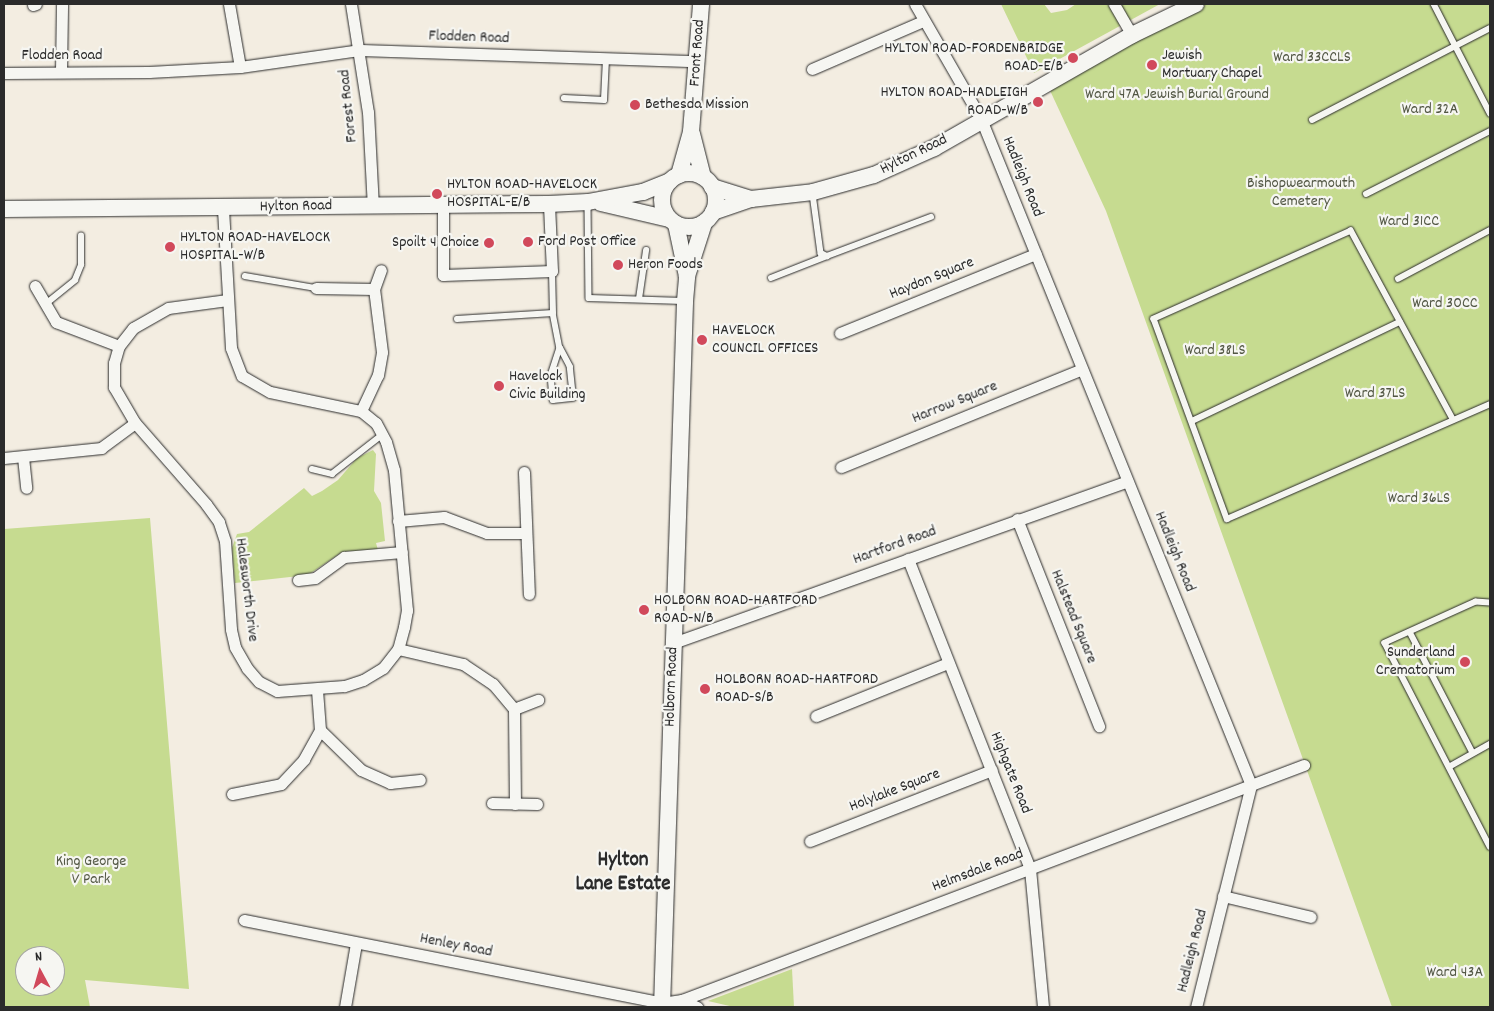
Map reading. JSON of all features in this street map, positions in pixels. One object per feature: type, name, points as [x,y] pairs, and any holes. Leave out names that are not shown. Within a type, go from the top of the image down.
[{"type":"street","points":[[61,71],[62,4]]},
{"type":"street","points":[[229,4],[240,66]]},
{"type":"street","name":"Forest Road","points":[[351,4],[368,112],[373,206]]},
{"type":"street","name":"Front Road","points":[[674,178],[691,132],[701,4]]},
{"type":"street","name":"Hadleigh Road","points":[[915,4],[923,21],[981,119],[1251,785],[1196,1007]]},
{"type":"street","points":[[1114,4],[1132,35]]},
{"type":"street","name":"Hylton Road","points":[[709,217],[751,199],[813,192],[874,175],[934,148],[981,119],[1132,35],[1196,4]]},
{"type":"street","points":[[812,68],[923,21]]},
{"type":"street","name":"Flodden Road","points":[[4,73],[61,71],[149,72],[240,66],[359,50],[698,61]]},
{"type":"street","name":"Front Road","points":[[691,132],[708,182]]},
{"type":"street","points":[[691,174],[708,182],[716,204],[709,217],[695,227],[672,221],[662,200],[674,178],[691,174]]},
{"type":"street","name":"Hylton Road","points":[[4,209],[549,204],[588,202],[643,192],[674,178]]},
{"type":"street","name":"Hylton Road","points":[[708,182],[751,199]]},
{"type":"street","name":"Hylton Road","points":[[588,202],[672,221]]},
{"type":"street","points":[[444,206],[443,275],[552,271],[549,204]]},
{"type":"street","points":[[224,208],[227,300],[231,348],[242,376],[270,392],[361,411],[378,375],[382,352],[374,289],[381,270]]},
{"type":"street","name":"Holborn Road","points":[[687,276],[709,217]]},
{"type":"street","name":"Holborn Road","points":[[662,1005],[687,276],[672,221]]},
{"type":"street","name":"Haydon Square","points":[[840,333],[1036,254]]},
{"type":"street","points":[[35,286],[47,303],[56,322],[119,346]]},
{"type":"street","points":[[316,288],[374,289]]},
{"type":"street","name":"Halesworth Drive","points":[[227,300],[168,308],[133,328],[119,346],[114,363],[114,387],[135,424],[206,504],[218,522],[225,542],[231,629],[235,647],[247,668],[259,682],[276,691],[316,690],[363,680],[383,668],[398,649],[407,610],[394,470],[376,423],[361,411]]},
{"type":"street","name":"Harrow Square","points":[[840,467],[1082,369]]},
{"type":"street","points":[[4,458],[101,448],[135,424]]},
{"type":"street","points":[[23,457],[26,488]]},
{"type":"street","points":[[524,472],[529,594]]},
{"type":"street","name":"Hartford Road","points":[[673,643],[1127,480]]},
{"type":"street","points":[[398,521],[444,517],[487,533],[526,533]]},
{"type":"street","name":"Halstead Square","points":[[1017,519],[1099,726]]},
{"type":"street","points":[[298,580],[315,578],[344,557],[402,552]]},
{"type":"street","name":"Highgate Road","points":[[908,559],[1030,869],[1044,1007]]},
{"type":"street","points":[[398,649],[463,664],[493,684],[514,709],[515,804]]},
{"type":"street","points":[[816,716],[948,663]]},
{"type":"street","points":[[232,794],[281,784],[304,759],[320,730],[316,690]]},
{"type":"street","points":[[514,709],[538,700]]},
{"type":"street","points":[[320,730],[361,770],[390,784],[420,780]]},
{"type":"street","name":"Helmsdale Road","points":[[662,1005],[682,1000],[1304,765]]},
{"type":"street","name":"Holylake Square","points":[[810,841],[992,770]]},
{"type":"street","points":[[492,803],[537,804]]},
{"type":"street","points":[[1223,896],[1311,917]]},
{"type":"street","name":"Henley Road","points":[[244,920],[662,1005]]},
{"type":"street","points":[[345,1007],[356,943]]},
{"type":"street","points":[[682,1000],[697,1007]]},
{"type":"lane","points":[[1434,4],[1490,114]]},
{"type":"lane","points":[[1312,120],[1455,44],[1490,28]]},
{"type":"lane","points":[[564,98],[604,100],[606,59]]},
{"type":"lane","points":[[1366,194],[1490,131]]},
{"type":"lane","points":[[813,192],[821,253],[828,256]]},
{"type":"lane","points":[[588,202],[589,298],[686,301]]},
{"type":"lane","points":[[770,278],[931,218]]},
{"type":"lane","points":[[1398,279],[1490,230]]},
{"type":"lane","points":[[1453,420],[1351,231],[1154,319],[1227,518],[1490,404]]},
{"type":"lane","points":[[47,303],[75,280],[80,264],[81,236]]},
{"type":"lane","points":[[639,300],[646,251]]},
{"type":"lane","points":[[552,271],[553,312],[560,348],[570,367],[573,398],[553,400],[551,375],[560,348]]},
{"type":"lane","points":[[245,276],[316,288]]},
{"type":"lane","points":[[457,319],[553,312]]},
{"type":"lane","points":[[1192,421],[1400,322]]},
{"type":"lane","points":[[312,469],[332,474],[382,435]]},
{"type":"lane","points":[[1490,603],[1476,602],[1385,643],[1490,846]]},
{"type":"lane","points":[[1410,632],[1474,753]]},
{"type":"lane","points":[[1448,768],[1490,744]]},
{"type":"green space","points":[[1001,4],[1044,4],[1051,13],[1067,10],[1076,4],[1160,4],[1034,73]]},
{"type":"green space","name":"Bishopwearmouth Cemetery","points":[[1196,4],[1490,4],[1490,1007],[1392,1007],[1106,211],[1047,84]]},
{"type":"green space","points":[[373,450],[376,454],[374,491],[381,503],[385,541],[376,543],[378,550],[342,552],[308,575],[235,583],[232,548],[237,534],[249,532],[304,488],[312,496],[322,491],[338,480],[357,458]]},
{"type":"green space","name":"King George V Park","points":[[150,518],[189,989],[85,980],[90,1007],[4,1007],[4,529]]},
{"type":"green space","points":[[792,969],[794,1007],[734,1007],[708,1001]]},
{"type":"place","name":"HYLTON ROAD-FORDENBRIDGE ROAD-E/B","points":[[1073,58]]},
{"type":"place","name":"Jewish Mortuary Chapel","points":[[1152,65]]},
{"type":"place","name":"HYLTON ROAD-HADLEIGH ROAD-W/B","points":[[1038,102]]},
{"type":"place","name":"Bethesda Mission","points":[[635,105]]},
{"type":"place","name":"HYLTON ROAD-HAVELOCK HOSPITAL-E/B","points":[[437,194]]},
{"type":"place","name":"Ford Post Office","points":[[528,242]]},
{"type":"place","name":"Spoilt 4 Choice","points":[[489,243]]},
{"type":"place","name":"HYLTON ROAD-HAVELOCK HOSPITAL-W/B","points":[[170,247]]},
{"type":"place","name":"Heron Foods","points":[[618,265]]},
{"type":"place","name":"HAVELOCK COUNCIL OFFICES","points":[[702,340]]},
{"type":"place","name":"Havelock Civic Building","points":[[499,386]]},
{"type":"place","name":"HOLBORN ROAD-HARTFORD ROAD-N/B","points":[[644,610]]},
{"type":"place","name":"Sunderland Crematorium","points":[[1465,662]]},
{"type":"place","name":"HOLBORN ROAD-HARTFORD ROAD-S/B","points":[[705,689]]},
{"type":"district","name":"Hylton Lane Estate","points":[[623,873]]},
{"type":"park label","name":"Ward 33CCLS","points":[[1312,58]]},
{"type":"park label","name":"Ward 47A Jewish Burial Ground","points":[[1177,95]]},
{"type":"park label","name":"Ward 32A","points":[[1430,110]]},
{"type":"park label","name":"Ward 31CC","points":[[1409,222]]},
{"type":"park label","name":"Ward 30CC","points":[[1445,304]]},
{"type":"park label","name":"Ward 38LS","points":[[1215,351]]},
{"type":"park label","name":"Ward 37LS","points":[[1375,394]]},
{"type":"park label","name":"Ward 36LS","points":[[1419,499]]},
{"type":"park label","name":"Ward 43A","points":[[1455,973]]}]
